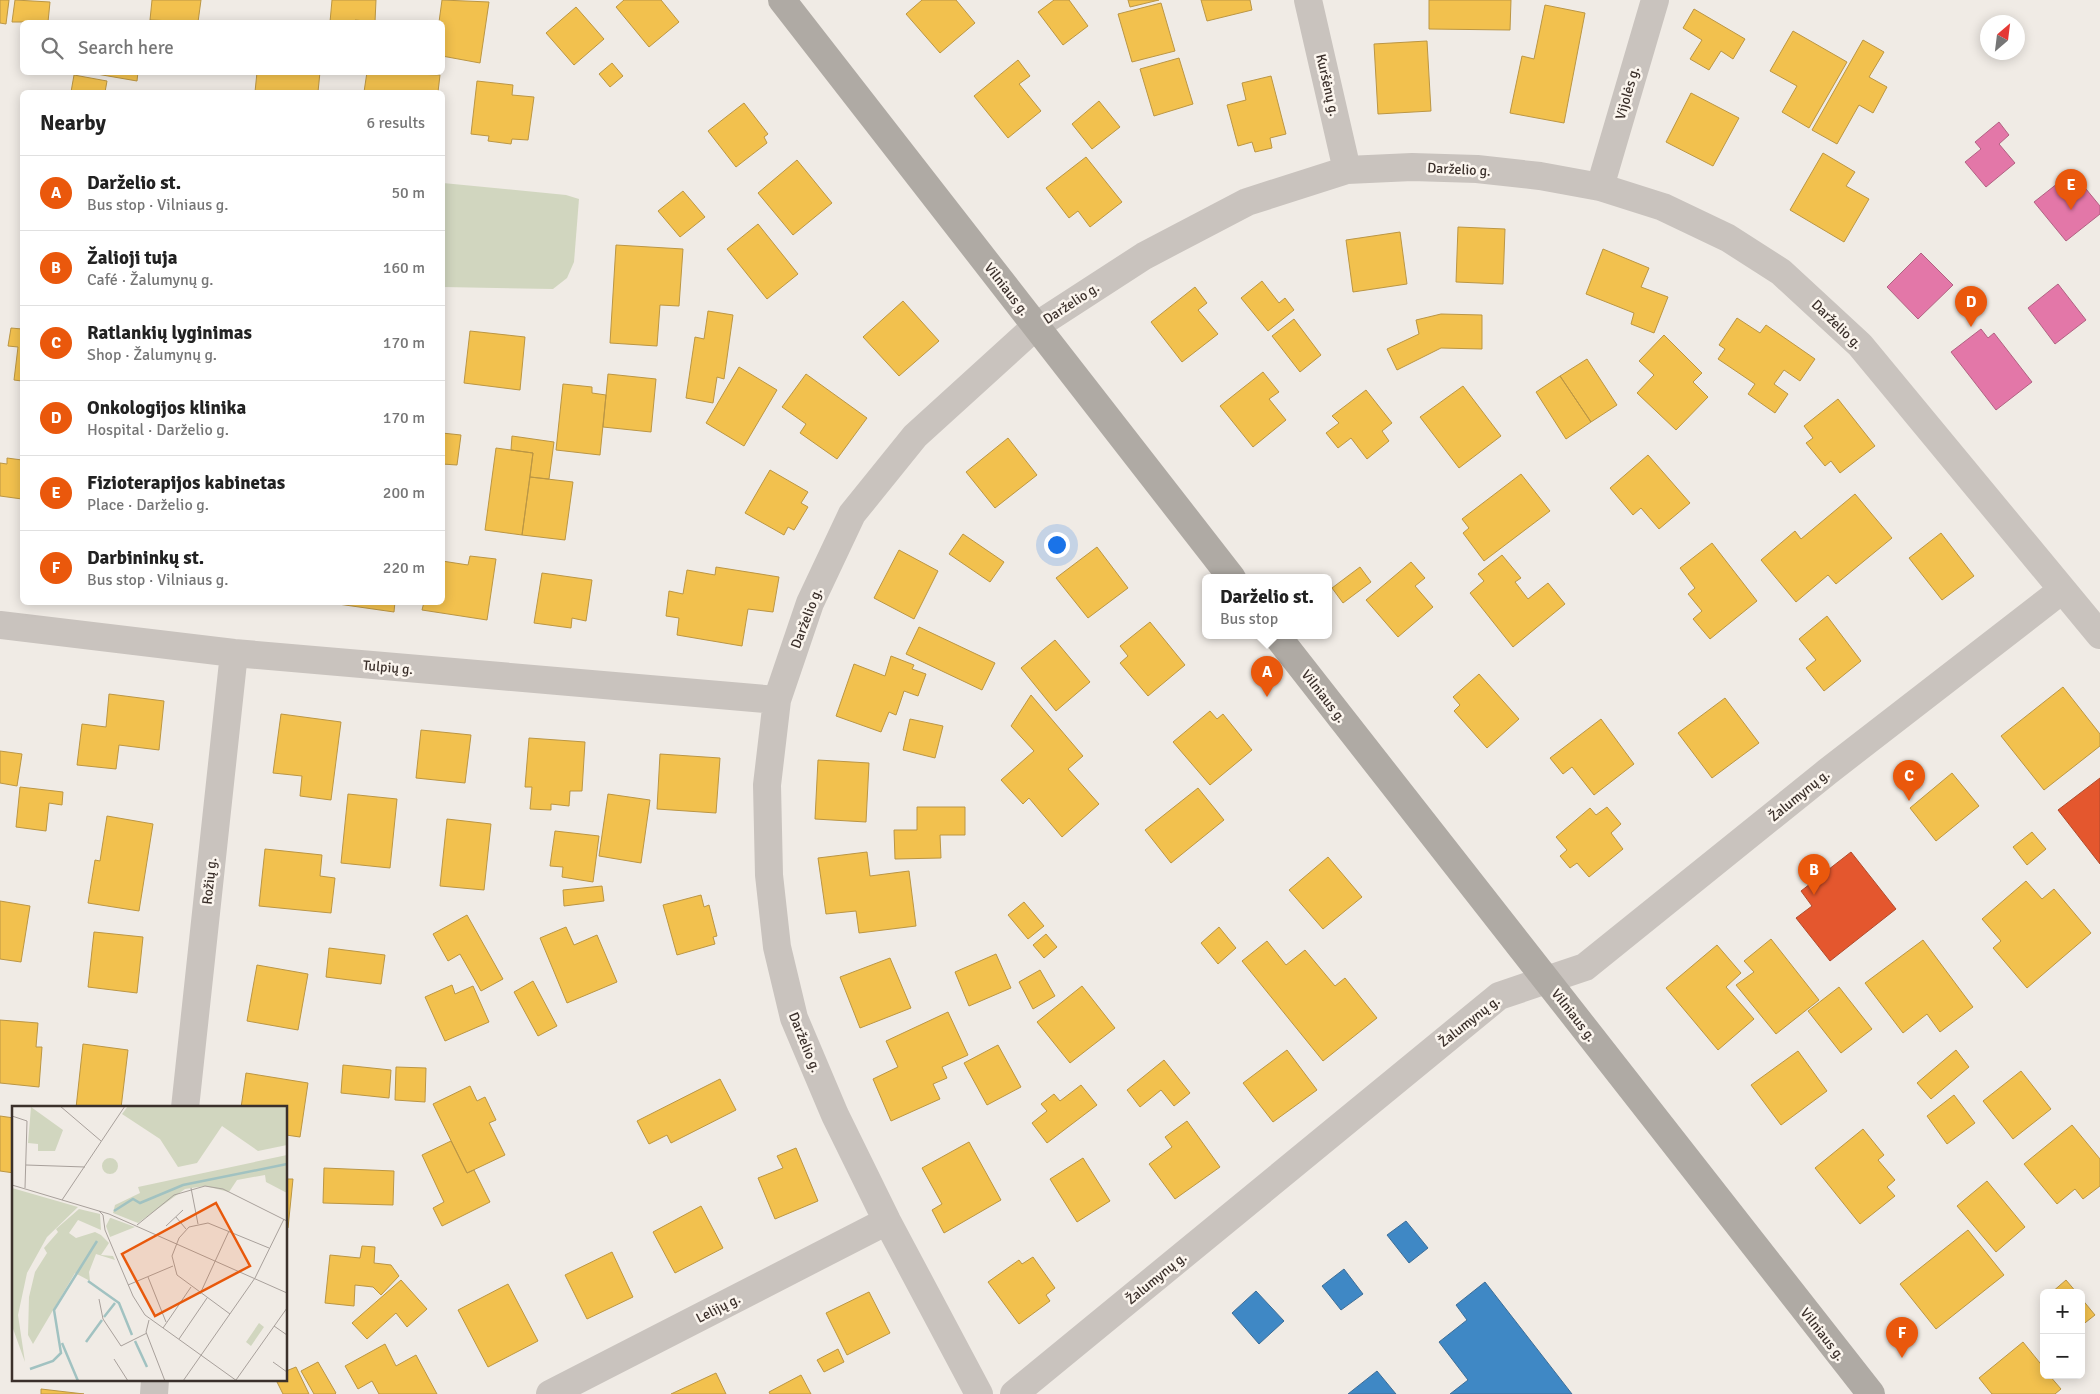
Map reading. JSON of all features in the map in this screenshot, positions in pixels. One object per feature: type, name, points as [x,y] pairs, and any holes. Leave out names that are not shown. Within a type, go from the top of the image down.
[{"type":"highway","name":"Vilniaus g.","points":[[782,0],[1229,574]]},
{"type":"highway","name":"Vilniaus g.","points":[[1279,639],[1871,1394]]},
{"type":"street","name":"Kuršėnų g.","points":[[1308,0],[1347,170]]},
{"type":"street","name":"Vijolės g.","points":[[1600,186],[1655,0]]},
{"type":"street","name":"Darželio g.","points":[[979,1394],[887,1221],[835,1115],[794,1018],[777,947],[769,875],[766,785],[777,700],[810,603],[852,514],[915,436],[1036,326],[1144,256],[1247,202],[1347,170],[1412,167],[1477,169],[1540,176],[1600,186],[1663,207],[1728,238],[1781,272],[1860,345],[2100,635]]},
{"type":"street","name":"Žalumynų g.","points":[[1014,1394],[1499,996],[1585,967],[1827,772],[2062,590]]},
{"type":"street","name":"Tulpių g.","points":[[0,625],[234,653],[777,700]]},
{"type":"street","name":"Rožių g.","points":[[185,1106],[234,653]]},
{"type":"street","name":"Lelijų g.","points":[[550,1394],[887,1221]]},
{"type":"green space","points":[[445,183],[566,195],[579,199],[574,262],[567,278],[553,289],[445,287]]},
{"type":"building: Homes","points":[[0,0],[9,0],[6,24],[0,23]]},
{"type":"building: Homes","points":[[15,0],[50,2],[48,20],[20,20],[20,22],[12,22]]},
{"type":"building: Homes","points":[[152,0],[201,0],[198,20],[150,20]]},
{"type":"building: Homes","points":[[332,0],[376,0],[375,20],[330,20]]},
{"type":"building: Homes","points":[[442,0],[489,2],[480,63],[445,57],[445,20],[439,20]]},
{"type":"building: Homes","points":[[624,0],[661,0],[679,22],[649,47],[616,7]]},
{"type":"building: Homes","points":[[922,0],[956,0],[975,23],[940,53],[906,14]]},
{"type":"building: Homes","points":[[1054,0],[1069,0],[1088,26],[1063,45],[1038,12]]},
{"type":"building: Homes","points":[[1128,0],[1159,0],[1130,7]]},
{"type":"building: Homes","points":[[1201,0],[1250,0],[1252,10],[1207,21]]},
{"type":"building: Homes","points":[[1429,0],[1511,0],[1510,30],[1429,29]]},
{"type":"building: Homes","points":[[1161,3],[1175,51],[1132,62],[1118,14]]},
{"type":"building: Homes","points":[[1545,5],[1585,13],[1564,123],[1510,113],[1522,56],[1534,59]]},
{"type":"building: Homes","points":[[576,7],[604,39],[574,65],[546,33]]},
{"type":"building: Homes","points":[[1694,9],[1745,39],[1733,59],[1721,51],[1709,70],[1690,59],[1702,40],[1683,28]]},
{"type":"building: Homes","points":[[1793,31],[1847,62],[1809,128],[1782,112],[1797,86],[1770,71]]},
{"type":"building: Homes","points":[[1863,40],[1884,52],[1869,77],[1887,87],[1873,113],[1859,105],[1837,144],[1812,130]]},
{"type":"building: Homes","points":[[1427,41],[1431,111],[1378,114],[1374,44]]},
{"type":"building: Homes","points":[[1179,58],[1193,104],[1154,116],[1140,69]]},
{"type":"building: Homes","points":[[1018,60],[1030,76],[1019,84],[1041,111],[1008,138],[974,96]]},
{"type":"building: Homes","points":[[612,63],[623,76],[610,87],[599,74]]},
{"type":"building: Homes","points":[[74,75],[107,81],[105,90],[71,90]]},
{"type":"building: Homes","points":[[102,75],[138,75],[137,81]]},
{"type":"building: Homes","points":[[257,75],[320,75],[318,90],[255,90]]},
{"type":"building: Homes","points":[[367,75],[440,75],[438,90],[364,90]]},
{"type":"building: Homes","points":[[1271,76],[1286,134],[1270,138],[1272,148],[1255,152],[1252,142],[1238,146],[1227,105],[1246,100],[1242,83]]},
{"type":"building: Homes","points":[[477,81],[513,85],[512,95],[534,97],[528,140],[512,139],[511,144],[488,141],[489,136],[471,134]]},
{"type":"building: Homes","points":[[1691,93],[1739,118],[1713,166],[1666,142]]},
{"type":"building: Homes","points":[[1099,101],[1120,127],[1092,149],[1072,124]]},
{"type":"building: Homes","points":[[744,103],[768,134],[764,137],[767,143],[736,167],[708,131]]},
{"type":"building: Homes","points":[[1823,153],[1855,172],[1846,186],[1869,199],[1844,242],[1790,210]]},
{"type":"building: Homes","points":[[1086,157],[1122,202],[1090,227],[1078,211],[1069,218],[1046,188]]},
{"type":"building: Homes","points":[[797,160],[832,203],[793,235],[758,193]]},
{"type":"building: Homes","points":[[683,191],[705,217],[680,237],[658,211]]},
{"type":"building: Homes","points":[[758,224],[798,274],[767,299],[727,249]]},
{"type":"building: Homes","points":[[1458,227],[1505,229],[1503,284],[1456,282]]},
{"type":"building: Homes","points":[[1400,232],[1407,284],[1353,292],[1346,240]]},
{"type":"building: Homes","points":[[616,245],[683,249],[679,306],[660,305],[657,346],[610,343]]},
{"type":"building: Homes","points":[[1603,249],[1649,268],[1641,287],[1668,297],[1654,333],[1631,324],[1634,313],[1586,294]]},
{"type":"building: Homes","points":[[1262,281],[1279,303],[1285,298],[1294,310],[1268,331],[1241,298]]},
{"type":"building: Homes","points":[[1195,287],[1207,303],[1198,310],[1218,334],[1182,362],[1151,322]]},
{"type":"building: Homes","points":[[903,301],[939,341],[899,376],[863,337]]},
{"type":"building: Homes","points":[[708,311],[733,315],[724,379],[717,377],[713,403],[686,398],[695,337],[704,339]]},
{"type":"building: Homes","points":[[1441,314],[1482,315],[1482,349],[1441,348],[1397,370],[1387,349],[1419,334],[1416,320]]},
{"type":"building: Homes","points":[[1737,318],[1760,333],[1766,325],[1815,359],[1800,381],[1784,370],[1774,384],[1788,394],[1775,413],[1748,394],[1755,384],[1718,359],[1725,349],[1719,345]]},
{"type":"building: Homes","points":[[1294,319],[1321,355],[1300,372],[1272,336]]},
{"type":"building: Homes","points":[[11,328],[20,329],[20,381],[14,380],[18,347],[8,346]]},
{"type":"building: Homes","points":[[470,331],[525,337],[520,390],[464,383]]},
{"type":"building: Homes","points":[[1664,335],[1702,373],[1693,382],[1708,397],[1676,430],[1637,393],[1654,375],[1639,361]]},
{"type":"building: Homes","points":[[1587,359],[1617,405],[1591,422],[1560,376]]},
{"type":"building: Homes","points":[[739,367],[777,390],[744,446],[706,423]]},
{"type":"building: Homes","points":[[1263,372],[1279,392],[1269,399],[1286,420],[1253,447],[1220,406]]},
{"type":"building: Homes","points":[[608,374],[656,379],[651,432],[603,427]]},
{"type":"building: Homes","points":[[806,374],[867,418],[837,459],[800,433],[806,424],[782,407]]},
{"type":"building: Homes","points":[[1560,376],[1591,422],[1566,439],[1536,392]]},
{"type":"building: Homes","points":[[563,384],[592,387],[592,393],[606,395],[600,455],[556,450]]},
{"type":"building: Homes","points":[[1463,386],[1501,436],[1459,468],[1420,417]]},
{"type":"building: Homes","points":[[1366,390],[1392,423],[1382,431],[1389,441],[1367,459],[1351,438],[1338,448],[1326,433],[1339,423],[1332,416]]},
{"type":"building: Homes","points":[[1838,399],[1875,446],[1840,473],[1831,461],[1825,466],[1806,443],[1813,438],[1804,426]]},
{"type":"building: Homes","points":[[445,433],[461,435],[457,465],[445,464]]},
{"type":"building: Homes","points":[[512,436],[554,442],[549,479],[530,477],[533,453],[511,450]]},
{"type":"building: Homes","points":[[1008,438],[1037,475],[995,508],[966,472]]},
{"type":"building: Homes","points":[[496,448],[533,453],[522,535],[485,530]]},
{"type":"building: Homes","points":[[1648,455],[1690,503],[1659,529],[1641,508],[1633,515],[1610,488]]},
{"type":"building: Homes","points":[[7,458],[20,460],[20,499],[0,496],[0,463],[7,464]]},
{"type":"building: Homes","points":[[770,470],[808,492],[801,503],[808,507],[794,530],[788,527],[784,535],[745,513]]},
{"type":"building: Homes","points":[[1521,474],[1550,511],[1484,561],[1463,533],[1469,528],[1462,519]]},
{"type":"building: Homes","points":[[530,477],[573,482],[565,540],[522,535]]},
{"type":"building: Homes","points":[[1855,494],[1892,538],[1836,584],[1828,575],[1796,602],[1761,560],[1795,531],[1801,539]]},
{"type":"building: Homes","points":[[1941,533],[1974,576],[1942,600],[1909,558]]},
{"type":"building: Homes","points":[[963,534],[1004,562],[990,582],[949,554]]},
{"type":"building: Homes","points":[[1712,543],[1757,601],[1710,639],[1693,619],[1702,611],[1688,594],[1695,588],[1680,568]]},
{"type":"building: Homes","points":[[1097,547],[1128,588],[1088,618],[1056,578]]},
{"type":"building: Homes","points":[[899,550],[938,571],[914,619],[874,598]]},
{"type":"building: Homes","points":[[1502,555],[1521,578],[1515,582],[1528,599],[1548,583],[1565,604],[1513,647],[1470,593],[1484,581],[1478,574]]},
{"type":"building: Homes","points":[[470,556],[496,559],[487,620],[422,610],[423,605],[445,605],[445,561],[468,565]]},
{"type":"building: Homes","points":[[1411,562],[1425,578],[1415,586],[1433,607],[1398,637],[1366,600]]},
{"type":"building: Homes","points":[[716,567],[779,577],[773,612],[748,609],[742,646],[677,635],[679,618],[666,616],[669,591],[683,594],[687,570],[715,575]]},
{"type":"building: Homes","points":[[1360,567],[1371,582],[1343,603],[1332,588]]},
{"type":"building: Homes","points":[[542,573],[592,580],[586,621],[572,618],[571,628],[534,623]]},
{"type":"building: Homes","points":[[345,605],[395,605],[394,612]]},
{"type":"building: Homes","points":[[1827,616],[1861,661],[1824,691],[1806,668],[1816,660],[1799,639]]},
{"type":"building: Homes","points":[[1150,622],[1185,665],[1148,696],[1120,663],[1128,656],[1120,646]]},
{"type":"building: Homes","points":[[919,627],[995,663],[982,690],[906,654]]},
{"type":"building: Homes","points":[[1055,640],[1090,682],[1056,711],[1021,668]]},
{"type":"building: Homes","points":[[891,656],[914,665],[912,669],[926,674],[918,696],[904,691],[896,715],[889,712],[881,732],[836,716],[854,664],[885,676]]},
{"type":"building: Homes","points":[[1479,674],[1519,719],[1487,748],[1454,711],[1460,705],[1453,697]]},
{"type":"building: Homes","points":[[2063,687],[2100,734],[2100,746],[2044,790],[2001,736]]},
{"type":"building: Homes","points":[[109,694],[164,701],[159,750],[119,745],[116,769],[77,765],[82,724],[106,727]]},
{"type":"building: Homes","points":[[1031,695],[1083,756],[1068,769],[1099,804],[1062,837],[1029,798],[1023,804],[1001,780],[1034,751],[1011,726]]},
{"type":"building: Homes","points":[[1725,698],[1759,743],[1712,778],[1678,733]]},
{"type":"building: Homes","points":[[1210,711],[1217,719],[1223,714],[1252,750],[1210,785],[1173,742]]},
{"type":"building: Homes","points":[[281,714],[341,722],[331,800],[300,796],[302,776],[273,773]]},
{"type":"building: Homes","points":[[910,719],[943,726],[935,758],[903,750]]},
{"type":"building: Homes","points":[[1601,719],[1634,764],[1594,795],[1572,767],[1563,774],[1550,758]]},
{"type":"building: Homes","points":[[421,730],[471,735],[465,783],[416,778]]},
{"type":"building: Homes","points":[[529,738],[585,742],[582,791],[570,791],[569,806],[551,804],[551,810],[530,809],[532,787],[525,787]]},
{"type":"building: Homes","points":[[0,751],[22,754],[17,786],[0,783]]},
{"type":"building: Homes","points":[[660,754],[720,758],[716,813],[657,809]]},
{"type":"building: Homes","points":[[818,760],[869,763],[866,822],[815,819]]},
{"type":"building: Homes","points":[[1952,773],[1979,806],[1936,841],[1910,808]]},
{"type":"building: Homes","points":[[20,787],[63,792],[62,805],[49,803],[46,831],[16,827]]},
{"type":"building: Homes","points":[[1198,788],[1224,820],[1171,863],[1145,830]]},
{"type":"building: Homes","points":[[348,794],[397,799],[390,868],[341,863]]},
{"type":"building: Homes","points":[[608,794],[650,800],[641,863],[599,856]]},
{"type":"building: Homes","points":[[917,807],[965,807],[965,835],[940,835],[941,858],[895,859],[894,830],[917,830]]},
{"type":"building: Homes","points":[[1607,807],[1621,824],[1611,833],[1623,849],[1589,877],[1577,863],[1570,868],[1560,856],[1567,850],[1556,837],[1590,808],[1596,815]]},
{"type":"building: Homes","points":[[107,816],[153,824],[139,911],[88,903],[95,860],[100,861]]},
{"type":"building: Homes","points":[[447,819],[491,824],[484,890],[440,886]]},
{"type":"building: Homes","points":[[555,831],[599,836],[593,882],[562,877],[563,867],[550,866]]},
{"type":"building: Homes","points":[[2032,832],[2046,849],[2027,865],[2013,847]]},
{"type":"building: Homes","points":[[265,849],[322,855],[320,876],[335,878],[331,913],[259,906]]},
{"type":"building: Homes","points":[[867,852],[870,876],[909,871],[916,926],[859,933],[856,911],[826,914],[818,858]]},
{"type":"building: Homes","points":[[1328,857],[1362,897],[1323,929],[1289,890]]},
{"type":"building: Homes","points":[[2026,881],[2042,899],[2054,889],[2091,933],[2027,988],[1993,948],[2001,941],[1982,919]]},
{"type":"building: Homes","points":[[602,886],[604,901],[564,906],[563,890]]},
{"type":"building: Homes","points":[[701,895],[704,907],[709,905],[717,936],[713,937],[715,944],[677,955],[663,905]]},
{"type":"building: Homes","points":[[0,901],[30,906],[21,962],[0,959]]},
{"type":"building: Homes","points":[[1024,902],[1044,926],[1028,939],[1008,915]]},
{"type":"building: Homes","points":[[467,915],[503,979],[481,991],[460,954],[448,961],[433,934]]},
{"type":"building: Homes","points":[[566,927],[574,945],[597,935],[617,982],[567,1003],[540,938]]},
{"type":"building: Homes","points":[[1219,927],[1236,948],[1218,964],[1201,943]]},
{"type":"building: Homes","points":[[94,932],[143,937],[137,993],[88,987]]},
{"type":"building: Homes","points":[[1046,934],[1057,947],[1044,958],[1033,945]]},
{"type":"building: Homes","points":[[1771,939],[1819,1000],[1776,1034],[1736,985],[1754,972],[1744,961]]},
{"type":"building: Homes","points":[[1923,940],[1973,1007],[1940,1032],[1927,1014],[1903,1033],[1865,983]]},
{"type":"building: Homes","points":[[1267,941],[1286,965],[1305,950],[1335,986],[1345,978],[1377,1018],[1323,1061],[1242,961]]},
{"type":"building: Homes","points":[[1717,945],[1741,973],[1726,987],[1754,1019],[1718,1050],[1666,988]]},
{"type":"building: Homes","points":[[329,948],[385,955],[381,984],[326,977]]},
{"type":"building: Homes","points":[[996,954],[1011,988],[969,1006],[955,972]]},
{"type":"building: Homes","points":[[890,958],[911,1008],[860,1028],[840,977]]},
{"type":"building: Homes","points":[[257,965],[308,974],[298,1030],[247,1021]]},
{"type":"building: Homes","points":[[1040,970],[1055,996],[1033,1009],[1019,982]]},
{"type":"building: Homes","points":[[533,981],[557,1026],[538,1036],[514,992]]},
{"type":"building: Homes","points":[[452,985],[455,994],[473,986],[489,1022],[445,1041],[425,997]]},
{"type":"building: Homes","points":[[1082,986],[1115,1028],[1070,1063],[1037,1022]]},
{"type":"building: Homes","points":[[1839,987],[1872,1029],[1841,1053],[1808,1011]]},
{"type":"building: Homes","points":[[948,1012],[968,1055],[942,1067],[947,1078],[933,1084],[940,1099],[891,1121],[873,1079],[898,1067],[886,1041]]},
{"type":"building: Homes","points":[[0,1020],[38,1023],[36,1047],[42,1047],[39,1087],[0,1083]]},
{"type":"building: Homes","points":[[83,1044],[128,1050],[121,1106],[76,1106]]},
{"type":"building: Homes","points":[[998,1045],[1021,1087],[987,1105],[964,1063]]},
{"type":"building: Homes","points":[[1287,1050],[1317,1090],[1273,1122],[1243,1083]]},
{"type":"building: Homes","points":[[1956,1050],[1969,1067],[1931,1099],[1917,1083]]},
{"type":"building: Homes","points":[[1798,1051],[1827,1091],[1781,1125],[1751,1085]]},
{"type":"building: Homes","points":[[1164,1060],[1190,1093],[1174,1106],[1161,1090],[1140,1107],[1127,1090]]},
{"type":"building: Homes","points":[[343,1065],[391,1070],[389,1098],[341,1093]]},
{"type":"building: Homes","points":[[396,1067],[426,1068],[425,1102],[395,1100]]},
{"type":"building: Homes","points":[[2021,1071],[2051,1109],[2013,1139],[1983,1101]]},
{"type":"building: Homes","points":[[246,1073],[308,1083],[300,1137],[288,1135],[288,1106],[241,1106]]},
{"type":"building: Homes","points":[[720,1079],[736,1110],[671,1143],[667,1135],[649,1144],[637,1121]]},
{"type":"building: Homes","points":[[1081,1085],[1097,1105],[1047,1143],[1032,1123],[1047,1111],[1041,1104],[1054,1094],[1060,1101]]},
{"type":"building: Homes","points":[[470,1086],[477,1101],[485,1097],[496,1120],[489,1123],[505,1155],[467,1173],[433,1104]]},
{"type":"building: Homes","points":[[1954,1095],[1975,1123],[1947,1144],[1927,1116]]},
{"type":"building: Homes","points":[[0,1116],[12,1118],[12,1173],[0,1171]]},
{"type":"building: Homes","points":[[1187,1121],[1220,1167],[1175,1199],[1149,1164],[1172,1147],[1165,1137]]},
{"type":"building: Homes","points":[[2072,1125],[2100,1159],[2100,1186],[2083,1199],[2075,1189],[2057,1204],[2024,1164]]},
{"type":"building: Homes","points":[[1863,1129],[1884,1155],[1878,1160],[1895,1180],[1887,1187],[1895,1196],[1860,1224],[1815,1168]]},
{"type":"building: Homes","points":[[451,1141],[467,1173],[474,1170],[490,1202],[442,1226],[433,1208],[444,1202],[422,1155]]},
{"type":"building: Homes","points":[[969,1142],[1001,1200],[944,1233],[932,1210],[942,1204],[922,1168]]},
{"type":"building: Homes","points":[[796,1148],[818,1201],[775,1219],[758,1178],[783,1168],[777,1156]]},
{"type":"building: Homes","points":[[1083,1158],[1110,1201],[1077,1222],[1050,1179]]},
{"type":"building: Homes","points":[[324,1168],[394,1171],[393,1205],[323,1203]]},
{"type":"building: Homes","points":[[288,1179],[293,1179],[288,1228]]},
{"type":"building: Homes","points":[[1987,1181],[2025,1227],[1996,1252],[1957,1206]]},
{"type":"building: Homes","points":[[701,1206],[723,1248],[675,1273],[653,1232]]},
{"type":"building: Homes","points":[[1968,1230],[2004,1275],[1936,1329],[1900,1284]]},
{"type":"building: Homes","points":[[362,1246],[375,1247],[374,1263],[391,1265],[399,1276],[381,1295],[373,1287],[355,1285],[354,1306],[325,1303],[330,1255],[360,1258]]},
{"type":"building: Homes","points":[[612,1252],[633,1297],[587,1319],[565,1275]]},
{"type":"building: Homes","points":[[1033,1257],[1055,1288],[1046,1295],[1050,1301],[1019,1324],[988,1282],[1019,1260],[1022,1264]]},
{"type":"building: Homes","points":[[401,1280],[427,1309],[407,1327],[396,1313],[367,1339],[352,1323]]},
{"type":"building: Homes","points":[[2066,1280],[2074,1289],[2056,1289]]},
{"type":"building: Homes","points":[[508,1284],[538,1341],[488,1367],[458,1310]]},
{"type":"building: Homes","points":[[869,1292],[890,1333],[847,1355],[826,1313]]},
{"type":"building: Homes","points":[[2085,1303],[2095,1315],[2085,1323]]},
{"type":"building: Homes","points":[[2023,1342],[2040,1363],[2040,1379],[2052,1379],[2061,1389],[2055,1394],[1992,1394],[1979,1378]]},
{"type":"building: Homes","points":[[385,1344],[396,1366],[416,1355],[437,1394],[379,1394],[372,1381],[358,1389],[345,1366]]},
{"type":"building: Homes","points":[[838,1349],[844,1362],[824,1372],[817,1360]]},
{"type":"building: Homes","points":[[318,1362],[335,1394],[314,1394],[301,1371]]},
{"type":"building: Homes","points":[[296,1367],[309,1394],[283,1394],[277,1382],[288,1382],[288,1370]]},
{"type":"building: Homes","points":[[716,1373],[726,1394],[671,1394]]},
{"type":"building: Homes","points":[[801,1375],[811,1394],[770,1394],[769,1392]]},
{"type":"building: Homes","points":[[41,1389],[84,1394],[41,1394]]},
{"type":"building: Shops","points":[[2100,778],[2100,864],[2058,810]]},
{"type":"building: Shops","points":[[1851,852],[1896,909],[1830,961],[1796,918],[1812,906],[1801,891]]},
{"type":"building: Schools","points":[[1406,1221],[1428,1248],[1409,1263],[1387,1235]]},
{"type":"building: Schools","points":[[1344,1269],[1363,1294],[1341,1310],[1322,1286]]},
{"type":"building: Schools","points":[[1485,1282],[1572,1394],[1450,1394],[1468,1380],[1439,1342],[1467,1320],[1456,1305]]},
{"type":"building: Schools","points":[[1256,1291],[1284,1321],[1259,1344],[1232,1313]]},
{"type":"building: Schools","points":[[1377,1371],[1396,1394],[1348,1394]]},
{"type":"building: Health","points":[[1999,122],[2009,135],[1999,144],[2015,163],[1986,187],[1965,162],[1981,149],[1975,142]]},
{"type":"building: Health","points":[[2072,172],[2100,206],[2100,214],[2066,241],[2034,202]]},
{"type":"building: Health","points":[[1921,253],[1953,285],[1918,319],[1887,287]]},
{"type":"building: Health","points":[[2058,284],[2086,320],[2055,344],[2028,308]]},
{"type":"building: Health","points":[[1981,329],[1988,338],[1994,333],[2032,382],[1996,410],[1951,352]]},
{"type":"place","name":"Fizioterapijos kabinetas","points":[[2071,210]]},
{"type":"place","name":"Onkologijos klinika","points":[[1971,327]]},
{"type":"place","name":"Darželio st.","points":[[1267,697]]},
{"type":"place","name":"Ratlankių lyginimas","points":[[1909,801]]},
{"type":"place","name":"Žalioji tuja","points":[[1814,895]]},
{"type":"place","name":"Darbininkų st.","points":[[1902,1358]]}]
